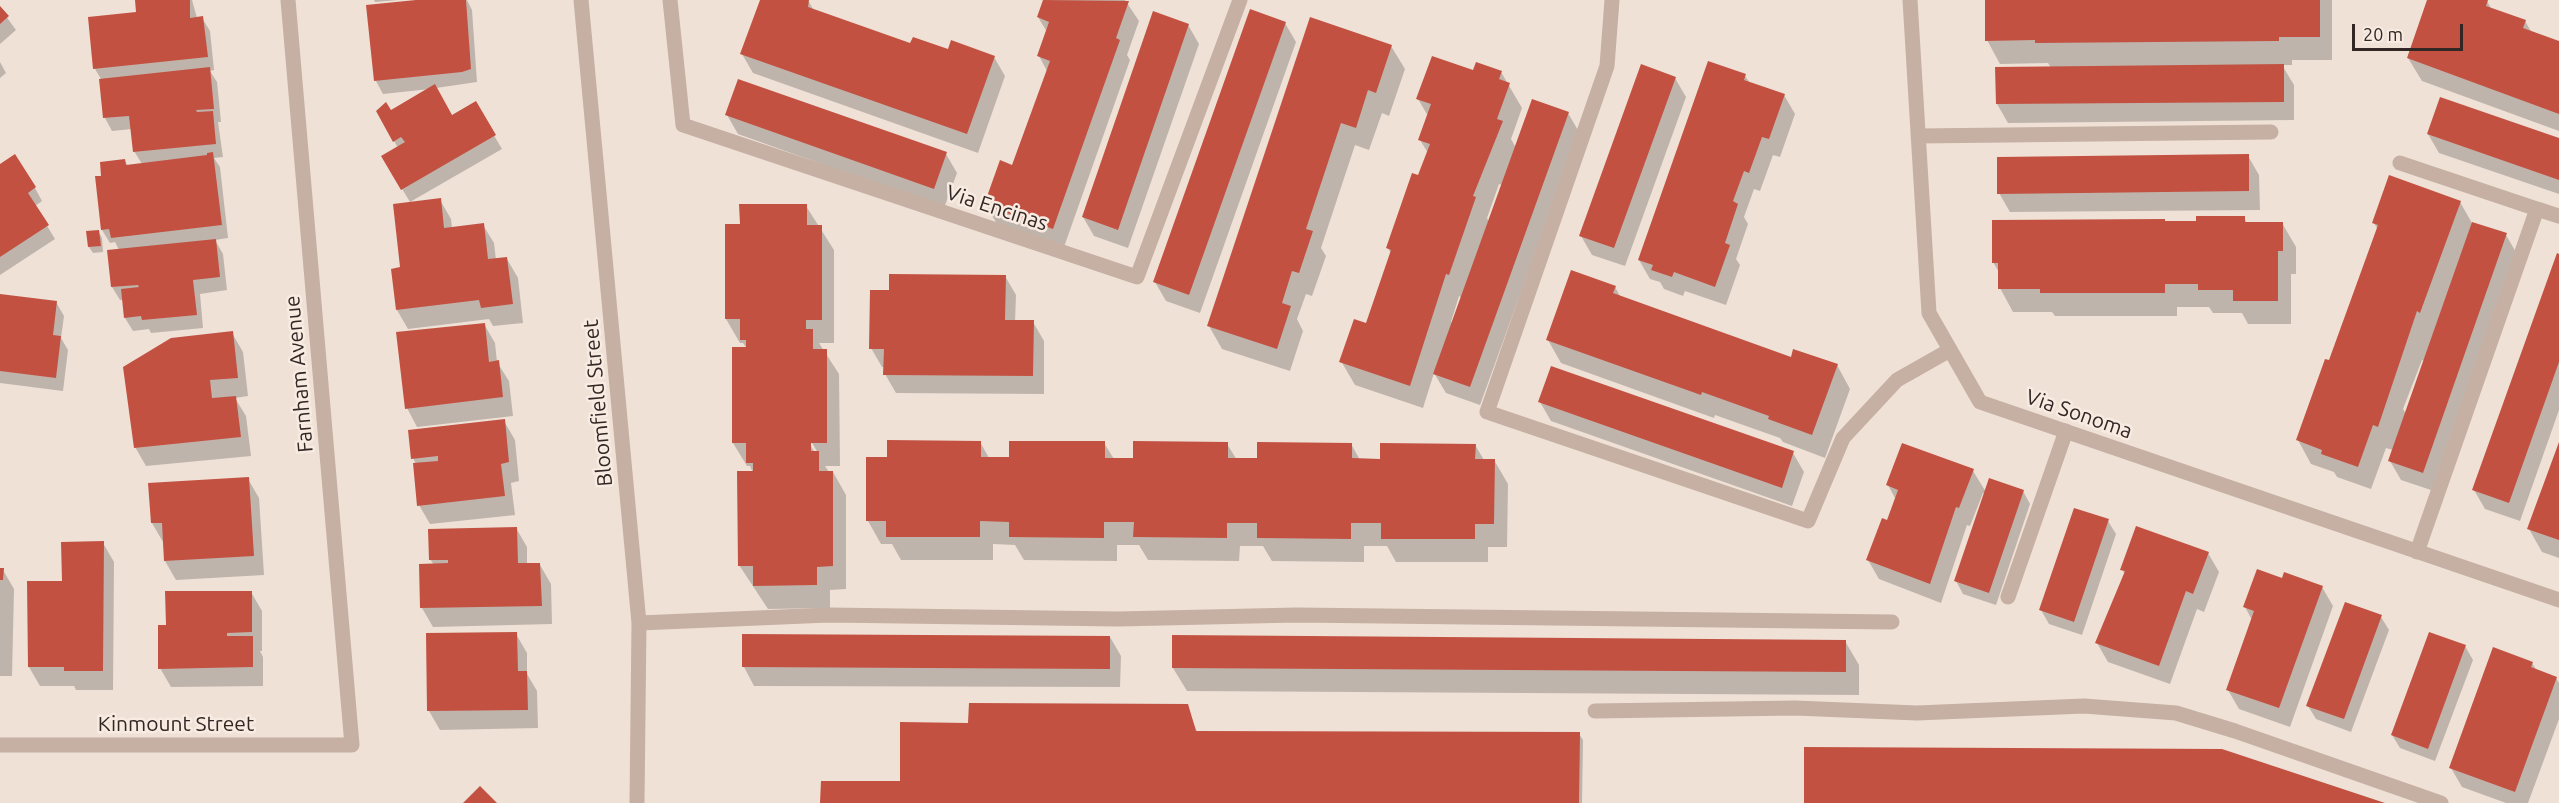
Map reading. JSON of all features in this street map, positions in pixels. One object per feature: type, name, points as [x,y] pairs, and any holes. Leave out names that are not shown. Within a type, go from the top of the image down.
[{"type":"street","name":"Farnham Avenue","points":[[288,0],[352,745]]},
{"type":"street","name":"Bloomfield Street","points":[[581,0],[639,624],[637,803]]},
{"type":"street","name":"Via Encinas","points":[[670,0],[683,125],[1137,277],[1240,0]]},
{"type":"street","points":[[1612,0],[1607,66],[1487,412],[1808,521],[1843,438],[1897,380],[1950,350]]},
{"type":"street","name":"Via Sonoma","points":[[1910,0],[1929,313],[1980,402],[2559,600]]},
{"type":"street","points":[[1918,136],[2271,132]]},
{"type":"street","points":[[2400,164],[2559,216]]},
{"type":"street","points":[[2417,552],[2537,209]]},
{"type":"street","points":[[2008,597],[2066,431]]},
{"type":"street","points":[[639,624],[829,615],[1118,619],[1297,615],[1892,622]]},
{"type":"street","points":[[1595,711],[1795,708],[1917,713],[2084,706],[2176,713],[2235,731],[2441,803]]},
{"type":"street","name":"Kinmount Street","points":[[0,745],[352,745]]},
{"type":"building","points":[[135,0],[190,0],[190,18],[203,16],[208,57],[93,69],[88,17],[136,12]]},
{"type":"building","points":[[416,0],[466,0],[471,69],[462,72],[374,81],[366,5]]},
{"type":"building","points":[[760,0],[809,0],[808,7],[910,43],[913,37],[948,49],[951,40],[995,56],[967,134],[740,54]]},
{"type":"building","points":[[1043,0],[1129,1],[1116,38],[1120,40],[1053,229],[984,205],[1000,160],[1012,165],[1050,61],[1037,56],[1049,22],[1037,17]]},
{"type":"building","points":[[1985,0],[2320,0],[2320,37],[2279,37],[2279,41],[2035,43],[2035,40],[1985,41]]},
{"type":"building","points":[[2427,0],[2488,0],[2486,6],[2526,20],[2523,28],[2559,41],[2559,114],[2407,58]]},
{"type":"building","points":[[0,6],[9,16],[0,24]]},
{"type":"building","points":[[1250,9],[1286,22],[1189,295],[1153,282]]},
{"type":"building","points":[[1153,11],[1189,24],[1118,230],[1082,217]]},
{"type":"building","points":[[1310,17],[1392,45],[1376,93],[1368,90],[1356,128],[1341,123],[1306,229],[1313,231],[1299,273],[1292,271],[1282,303],[1291,306],[1277,349],[1207,326]]},
{"type":"building","points":[[1432,56],[1473,70],[1476,62],[1502,71],[1499,79],[1510,83],[1497,119],[1503,121],[1473,196],[1476,197],[1449,275],[1446,274],[1410,386],[1339,362],[1354,319],[1366,323],[1391,250],[1386,248],[1412,173],[1418,175],[1430,144],[1418,140],[1431,104],[1416,99]]},
{"type":"building","points":[[1708,61],[1746,74],[1744,80],[1785,94],[1769,139],[1762,137],[1749,173],[1744,171],[1733,201],[1738,204],[1725,243],[1730,245],[1715,287],[1674,272],[1672,277],[1651,270],[1653,265],[1638,260]]},
{"type":"building","points":[[1641,64],[1676,77],[1614,248],[1579,236]]},
{"type":"building","points":[[2284,64],[2284,102],[1996,104],[1995,67]]},
{"type":"building","points":[[210,67],[214,109],[196,110],[197,112],[213,111],[216,144],[133,152],[129,116],[103,118],[99,79]]},
{"type":"building","points":[[738,79],[947,152],[934,189],[725,115]]},
{"type":"building","points":[[435,84],[452,115],[476,101],[496,135],[401,190],[381,156],[405,142],[401,137],[393,142],[376,111],[386,102],[391,110]]},
{"type":"building","points":[[2440,97],[2559,138],[2559,180],[2427,134]]},
{"type":"building","points":[[1532,99],[1569,112],[1470,387],[1433,374]]},
{"type":"building","points":[[213,152],[222,225],[111,238],[109,229],[101,230],[95,176],[101,176],[100,162],[125,159],[126,165],[207,155]]},
{"type":"building","points":[[15,154],[36,187],[28,193],[49,225],[0,257],[0,164]]},
{"type":"building","points":[[2249,154],[2249,191],[1997,194],[1997,157]]},
{"type":"building","points":[[2389,175],[2461,201],[2420,313],[2417,311],[2378,427],[2373,425],[2358,467],[2321,454],[2322,450],[2296,440],[2325,359],[2329,360],[2378,225],[2372,223]]},
{"type":"building","points":[[441,198],[444,228],[484,223],[488,259],[507,257],[513,304],[481,308],[479,300],[396,310],[391,269],[400,267],[393,204]]},
{"type":"building","points":[[739,204],[807,204],[807,225],[822,225],[822,320],[806,320],[806,329],[813,329],[813,349],[827,349],[827,443],[811,443],[811,451],[819,451],[819,471],[833,471],[833,566],[817,567],[817,585],[753,586],[753,566],[738,566],[737,471],[753,471],[753,463],[746,463],[746,443],[732,443],[732,347],[746,347],[746,340],[740,340],[740,319],[725,319],[725,224],[740,224]]},
{"type":"building","points":[[2196,216],[2245,216],[2245,222],[2283,222],[2283,251],[2278,251],[2278,301],[2233,301],[2233,290],[2198,290],[2198,284],[2165,284],[2165,293],[2040,293],[2040,289],[1998,289],[1998,263],[1992,263],[1992,220],[2165,219],[2165,221],[2196,221]]},
{"type":"building","points":[[2472,222],[2507,233],[2423,473],[2388,461]]},
{"type":"building","points":[[99,230],[101,246],[88,247],[86,231]]},
{"type":"building","points":[[216,239],[220,277],[193,280],[197,315],[142,320],[141,316],[124,318],[121,289],[139,287],[138,285],[111,287],[107,250]]},
{"type":"building","points":[[2557,253],[2559,254],[2559,362],[2509,503],[2472,490]]},
{"type":"building","points":[[1571,270],[1616,286],[1613,293],[1791,357],[1793,349],[1838,364],[1812,435],[1768,419],[1769,416],[1702,392],[1701,395],[1546,340]]},
{"type":"building","points":[[889,274],[1006,275],[1005,320],[1034,320],[1033,376],[883,375],[884,349],[869,349],[870,290],[889,290]]},
{"type":"building","points":[[0,294],[57,301],[53,335],[61,336],[56,378],[0,371]]},
{"type":"building","points":[[485,323],[489,362],[499,360],[503,397],[405,409],[396,332]]},
{"type":"building","points":[[233,331],[238,378],[210,380],[212,398],[236,396],[241,437],[134,448],[123,367],[171,338]]},
{"type":"building","points":[[1551,366],[1794,451],[1782,488],[1538,402]]},
{"type":"building","points":[[505,419],[509,462],[501,464],[505,496],[417,506],[413,463],[438,461],[438,456],[411,459],[408,430]]},
{"type":"building","points":[[887,440],[981,441],[981,457],[1009,457],[1009,441],[1105,441],[1105,458],[1133,458],[1133,441],[1228,442],[1228,458],[1257,458],[1257,442],[1352,443],[1352,458],[1380,459],[1380,443],[1476,444],[1475,459],[1495,459],[1494,524],[1475,524],[1475,539],[1381,539],[1381,523],[1351,523],[1351,539],[1257,538],[1257,523],[1227,523],[1227,538],[1133,537],[1134,522],[1104,522],[1104,538],[1009,537],[1009,522],[980,521],[980,537],[886,537],[886,521],[866,521],[866,457],[887,457]]},
{"type":"building","points":[[2559,442],[2559,540],[2527,529]]},
{"type":"building","points":[[1902,443],[1974,469],[1959,508],[1956,507],[1930,584],[1866,560],[1882,518],[1887,520],[1898,490],[1886,485]]},
{"type":"building","points":[[249,477],[254,556],[164,561],[162,523],[151,523],[148,483]]},
{"type":"building","points":[[1989,478],[2024,490],[1989,593],[1954,581]]},
{"type":"building","points":[[2074,508],[2109,519],[2074,622],[2039,610]]},
{"type":"building","points":[[2136,526],[2209,552],[2193,594],[2186,591],[2159,666],[2095,643],[2125,571],[2120,570]]},
{"type":"building","points":[[517,527],[518,563],[540,563],[542,606],[420,608],[419,564],[448,563],[448,560],[429,560],[428,529]]},
{"type":"building","points":[[104,541],[103,671],[64,671],[64,667],[28,667],[27,581],[62,581],[61,542]]},
{"type":"building","points":[[0,568],[4,568],[3,580],[0,580]]},
{"type":"building","points":[[2257,569],[2282,578],[2284,572],[2323,586],[2279,708],[2226,690],[2254,611],[2243,607]]},
{"type":"building","points":[[165,591],[252,591],[252,632],[227,633],[227,636],[253,636],[253,667],[158,669],[158,625],[166,625]]},
{"type":"building","points":[[2345,602],[2382,615],[2344,719],[2306,706]]},
{"type":"building","points":[[517,632],[518,671],[527,671],[528,710],[427,711],[426,633]]},
{"type":"building","points":[[2429,632],[2466,645],[2428,749],[2391,735]]},
{"type":"building","points":[[742,634],[1110,636],[1110,669],[742,667]]},
{"type":"building","points":[[1172,635],[1846,640],[1846,672],[1172,668]]},
{"type":"building","points":[[2493,647],[2533,662],[2531,667],[2557,677],[2515,792],[2449,768]]},
{"type":"building","points":[[969,703],[1188,704],[1196,731],[1580,732],[1579,803],[820,803],[821,781],[900,781],[900,722],[968,723]]},
{"type":"building","points":[[1804,747],[2222,749],[2385,803],[1804,803]]},
{"type":"building","points":[[480,786],[497,803],[463,803]]}]
